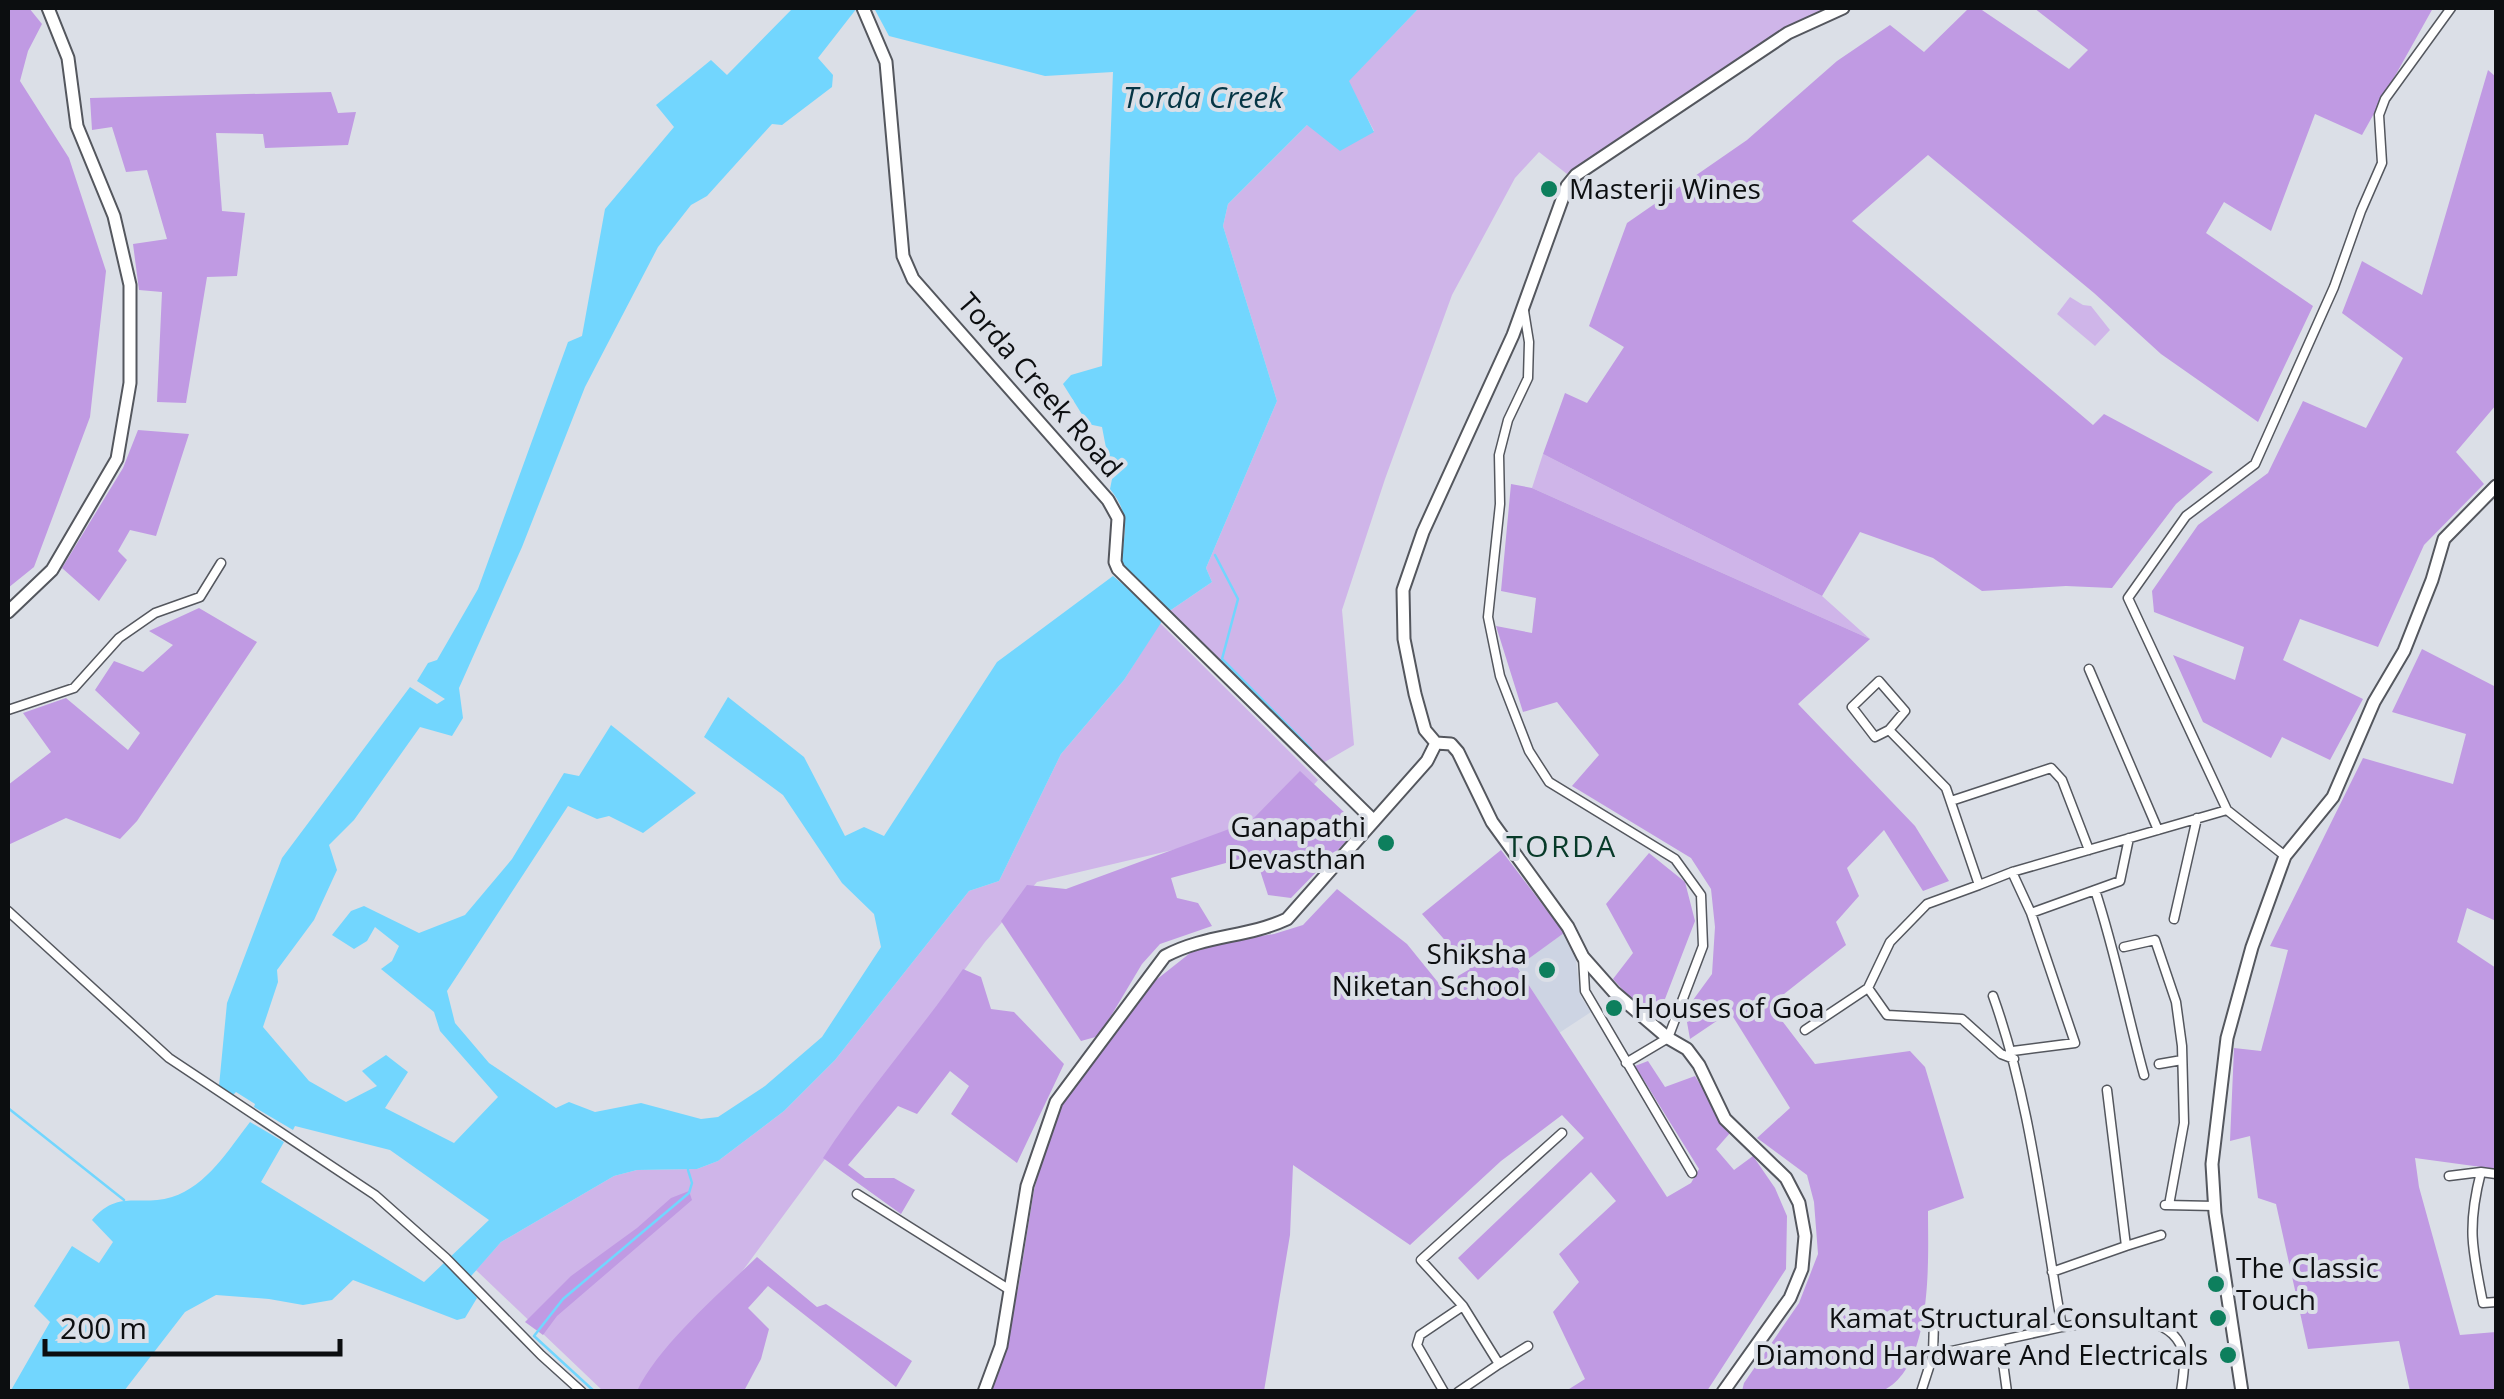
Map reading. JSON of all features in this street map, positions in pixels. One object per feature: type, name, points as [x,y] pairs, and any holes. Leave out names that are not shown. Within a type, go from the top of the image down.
[{"type":"street","points":[[8,612],[52,570],[117,459],[130,383],[130,284],[114,216],[77,126],[68,58],[48,8]]},
{"type":"street","name":"Torda Creek Road","points":[[863,8],[886,62],[906,268],[1108,500],[1118,518],[1115,562],[1132,586],[1374,821]]},
{"type":"street","points":[[1723,1392],[1790,1298],[1802,1269],[1805,1236],[1798,1203],[1786,1178],[1725,1119],[1687,1049],[1668,1038],[1614,992],[1583,957],[1568,927],[1492,822],[1458,752],[1451,744],[1436,744],[1424,730],[1404,639],[1403,590],[1423,532],[1524,309],[1567,186],[1576,175],[1788,33],[1843,8]]},
{"type":"street","points":[[2285,856],[2227,810],[2128,598],[2186,516],[2254,464],[2334,287],[2382,163],[2379,115],[2385,99],[2451,8]]},
{"type":"street","points":[[1524,309],[1529,342],[1528,378],[1508,420],[1498,455],[1500,504],[1488,617],[1500,676],[1529,752],[1549,782],[1675,858],[1701,895],[1704,946],[1668,1038],[1626,1063]]},
{"type":"street","points":[[2242,1392],[2214,1206],[2212,1164],[2227,1038],[2252,947],[2285,856],[2333,797],[2374,702],[2404,651],[2444,539],[2496,486]]},
{"type":"street","points":[[8,710],[74,688],[119,638],[154,613],[200,598],[221,563]]},
{"type":"street","points":[[2089,669],[2158,830]]},
{"type":"street","points":[[1878,681],[1905,711],[1890,730],[1875,737],[1852,707],[1878,681]]},
{"type":"street","points":[[1890,730],[1946,788],[1978,885]]},
{"type":"street","points":[[984,1392],[1000,1346],[1027,1186],[1056,1102],[1165,956],[1192,942],[1266,929],[1287,919],[1427,761],[1436,744]]},
{"type":"street","points":[[1951,801],[2051,768],[2062,780],[2089,850]]},
{"type":"street","points":[[1805,1030],[1868,988],[1890,942],[1927,904],[2012,872],[2227,810]]},
{"type":"street","points":[[2174,919],[2198,818]]},
{"type":"street","points":[[2031,913],[2120,881],[2129,838]]},
{"type":"street","points":[[1868,988],[1887,1015],[1962,1019],[2000,1054],[2014,1055],[2075,1043],[2031,913],[2012,872]]},
{"type":"street","points":[[2096,890],[2144,1075]]},
{"type":"street","points":[[8,911],[169,1058],[375,1195],[446,1258],[582,1392]]},
{"type":"street","points":[[2124,948],[2154,940],[2176,1002],[2182,1060],[2183,1138],[2167,1205],[2214,1206]]},
{"type":"street","points":[[1583,957],[1584,991],[1692,1173]]},
{"type":"street","points":[[1994,996],[2014,1055],[2062,1327]]},
{"type":"street","points":[[2159,1064],[2182,1060]]},
{"type":"street","points":[[2107,1090],[2126,1246]]},
{"type":"street","points":[[1500,1364],[1464,1306],[1421,1260],[1562,1133]]},
{"type":"street","points":[[2482,1172],[2472,1209],[2471,1246],[2483,1303],[2496,1302]]},
{"type":"street","points":[[2449,1176],[2496,1174]]},
{"type":"street","points":[[857,1194],[1010,1290]]},
{"type":"street","points":[[2052,1272],[2161,1235]]},
{"type":"street","points":[[1444,1392],[1417,1345],[1420,1335],[1464,1306]]},
{"type":"street","points":[[1933,1354],[2116,1318],[2142,1321],[2168,1331],[2181,1346],[2181,1392]]},
{"type":"street","points":[[1921,1392],[1933,1354],[1934,1320]]},
{"type":"street","points":[[2000,1341],[2006,1392]]},
{"type":"street","points":[[1458,1392],[1528,1346]]},
{"type":"shaded area","points":[[8,8],[29,8],[42,24],[28,51],[20,81],[69,158],[106,271],[90,417],[34,567],[8,588]]},
{"type":"shaded area","points":[[1419,8],[1829,8],[1567,174],[1539,152],[1515,178],[1452,295],[1342,610],[1354,745],[1323,763],[1168,612],[1212,582],[1206,568],[1277,401],[1223,226],[1228,204],[1307,125],[1374,131],[1348,81]]},
{"type":"shaded area","points":[[1969,8],[1979,8],[2069,69],[2088,50],[2034,8],[2433,8],[2362,135],[2315,114],[2271,231],[2224,202],[2206,233],[2313,306],[2258,422],[2161,354],[1928,155],[1852,221],[2093,425],[2104,414],[2213,472],[2176,504],[2112,588],[2066,586],[1982,591],[1933,558],[1860,532],[1822,596],[1543,454],[1565,393],[1587,403],[1624,347],[1589,326],[1627,223],[1747,140],[1837,61],[1890,25],[1924,52]]},
{"type":"shaded area","points":[[2488,70],[2496,77],[2496,405],[2456,452],[2484,484],[2424,545],[2378,647],[2300,619],[2283,660],[2363,699],[2330,760],[2282,737],[2271,758],[2203,722],[2173,655],[2235,680],[2244,647],[2154,612],[2152,591],[2198,525],[2268,473],[2303,401],[2366,428],[2403,358],[2342,313],[2362,261],[2422,295]]},
{"type":"shaded area","points":[[331,92],[338,113],[356,112],[348,145],[265,148],[263,134],[216,133],[222,211],[245,213],[237,276],[207,277],[186,403],[157,402],[162,292],[139,290],[133,244],[167,239],[147,170],[126,172],[112,127],[92,130],[90,98]]},
{"type":"shaded area","points":[[2070,297],[2091,306],[2110,330],[2095,346],[2057,314]]},
{"type":"shaded area","points":[[138,430],[189,434],[156,536],[130,530],[118,551],[127,560],[99,601],[62,568],[123,468]]},
{"type":"shaded area","points":[[1543,454],[1822,596],[1870,639],[1532,488]]},
{"type":"shaded area","points":[[1511,484],[1532,488],[1870,639],[1798,704],[1915,826],[1949,881],[1923,891],[1884,830],[1847,868],[1859,896],[1836,922],[1846,945],[1770,1005],[1815,1064],[1910,1051],[1925,1067],[1964,1198],[1928,1211],[1927,1284],[1919,1338],[1898,1380],[1880,1392],[1742,1391],[1799,1303],[1818,1254],[1814,1202],[1807,1175],[1757,1138],[1790,1108],[1730,1012],[1690,1039],[1685,1011],[1712,974],[1715,927],[1711,889],[1691,858],[1572,786],[1599,755],[1557,702],[1523,712],[1496,626],[1532,633],[1536,598],[1501,591]]},
{"type":"shaded area","points":[[199,608],[257,642],[137,821],[120,839],[66,818],[8,845],[8,785],[51,752],[23,713],[66,698],[128,750],[140,733],[95,690],[114,661],[143,672],[173,645],[149,631]]},
{"type":"shaded area","points":[[1160,623],[1318,780],[1278,825],[1037,882],[985,942],[654,1391],[603,1391],[476,1270],[501,1242],[614,1176],[637,1170],[697,1169],[718,1161],[784,1111],[835,1060],[969,891],[999,881],[1061,754],[1124,680]]},
{"type":"shaded area","points":[[2422,649],[2496,687],[2496,921],[2467,908],[2457,942],[2496,968],[2496,1169],[2415,1158],[2419,1187],[2460,1335],[2496,1332],[2496,1389],[2410,1391],[2399,1341],[2308,1349],[2276,1204],[2258,1198],[2250,1136],[2230,1141],[2234,1048],[2261,1051],[2288,950],[2270,946],[2363,758],[2453,784],[2466,734],[2392,712]]},
{"type":"shaded area","points":[[1300,771],[1360,827],[1291,898],[1268,895],[1255,855],[1171,878],[1177,898],[1198,903],[1212,926],[1160,944],[1142,964],[1099,1036],[1081,1041],[1001,921],[1027,885],[1066,889],[1251,821]]},
{"type":"shaded area","points":[[1501,850],[1564,933],[1517,967],[1667,1197],[1691,1183],[1699,1169],[1635,1066],[1648,1061],[1665,1087],[1695,1076],[1730,1133],[1716,1149],[1734,1170],[1753,1156],[1775,1188],[1787,1216],[1786,1269],[1707,1391],[1566,1391],[1585,1379],[1553,1312],[1579,1282],[1559,1254],[1616,1201],[1591,1172],[1478,1280],[1458,1258],[1584,1138],[1562,1115],[1501,1161],[1410,1245],[1293,1165],[1290,1235],[1264,1391],[991,1392],[1018,1289],[1034,1190],[1057,1106],[1156,980],[1199,946],[1274,934],[1303,925],[1337,889],[1407,944],[1441,986],[1470,969],[1422,914]]},
{"type":"shaded area","points":[[1649,853],[1685,882],[1695,921],[1655,1025],[1613,979],[1633,953],[1606,904]]},
{"type":"shaded area","points":[[1564,933],[1575,951],[1580,995],[1591,1012],[1559,1033],[1517,966]]},
{"type":"shaded area","points":[[963,969],[981,977],[991,1009],[1014,1012],[1064,1064],[1017,1163],[951,1114],[969,1086],[950,1071],[917,1114],[898,1106],[848,1165],[865,1178],[894,1178],[915,1190],[901,1214],[823,1158]]},
{"type":"shaded area","points":[[689,1191],[692,1200],[557,1316],[543,1335],[525,1322],[571,1276],[671,1198]]},
{"type":"shaded area","points":[[757,1257],[817,1307],[826,1304],[912,1361],[896,1387],[768,1286],[748,1308],[769,1329],[761,1359],[744,1391],[637,1391],[675,1338]]},
{"type":"water","name":"Torda Creek","points":[[793,8],[857,8],[818,58],[833,75],[832,87],[782,125],[772,124],[707,196],[691,205],[658,247],[585,387],[522,547],[459,688],[463,718],[452,736],[420,727],[354,820],[329,845],[337,870],[314,920],[277,970],[278,982],[263,1027],[309,1081],[346,1102],[377,1086],[362,1071],[386,1055],[408,1072],[385,1108],[454,1143],[498,1097],[440,1031],[434,1012],[381,969],[392,961],[399,946],[375,927],[367,941],[354,949],[332,935],[351,911],[364,906],[419,933],[465,915],[512,859],[564,773],[579,776],[611,725],[696,793],[643,833],[609,816],[597,819],[568,806],[447,991],[455,1023],[489,1063],[556,1108],[569,1102],[595,1112],[641,1103],[701,1119],[718,1117],[765,1086],[822,1037],[881,947],[874,914],[842,883],[783,795],[704,737],[728,697],[804,757],[845,836],[864,827],[884,836],[997,662],[1113,576],[1131,591],[1138,583],[1120,561],[1125,524],[1121,506],[1110,489],[1112,479],[1102,427],[1088,424],[1063,384],[1071,375],[1102,366],[1113,72],[1045,76],[889,36],[874,8],[1419,8],[1349,81],[1374,132],[1340,151],[1307,125],[1228,204],[1223,226],[1277,401],[1206,568],[1212,582],[1168,612],[1124,680],[1061,754],[999,881],[969,891],[835,1060],[784,1111],[718,1161],[697,1169],[637,1170],[614,1176],[501,1242],[465,1283],[477,1298],[465,1318],[457,1320],[353,1280],[332,1300],[303,1305],[216,1295],[185,1312],[124,1391],[10,1392],[50,1322],[34,1306],[72,1246],[99,1263],[113,1242],[92,1220],[120,1202],[160,1200],[185,1192],[216,1166],[250,1122],[284,1142],[261,1182],[424,1282],[489,1220],[390,1150],[295,1126],[293,1130],[236,1092],[233,1095],[219,1086],[227,1003],[282,858],[410,687],[437,704],[445,699],[417,681],[428,663],[437,660],[478,589],[568,342],[582,336],[605,209],[674,127],[656,105],[711,60],[727,75]]},
{"type":"waterway","points":[[1215,555],[1238,599],[1222,659],[1311,749]]},
{"type":"waterway","points":[[8,1108],[124,1200]]},
{"type":"waterway","points":[[595,1392],[534,1336],[563,1299],[689,1193],[692,1183],[688,1170]]},
{"type":"place","name":"Masterji Wines","points":[[1549,189]]},
{"type":"place","name":"Ganapathi Devasthan","points":[[1386,843]]},
{"type":"place","name":"Shiksha Niketan School","points":[[1547,970]]},
{"type":"place","name":"Houses of Goa","points":[[1614,1008]]},
{"type":"place","name":"The Classic Touch","points":[[2216,1284]]},
{"type":"place","name":"Kamat Structural Consultant","points":[[2218,1318]]},
{"type":"place","name":"Diamond Hardware And Electricals","points":[[2228,1355]]},
{"type":"district","name":"TORDA","points":[[1562,847]]}]
